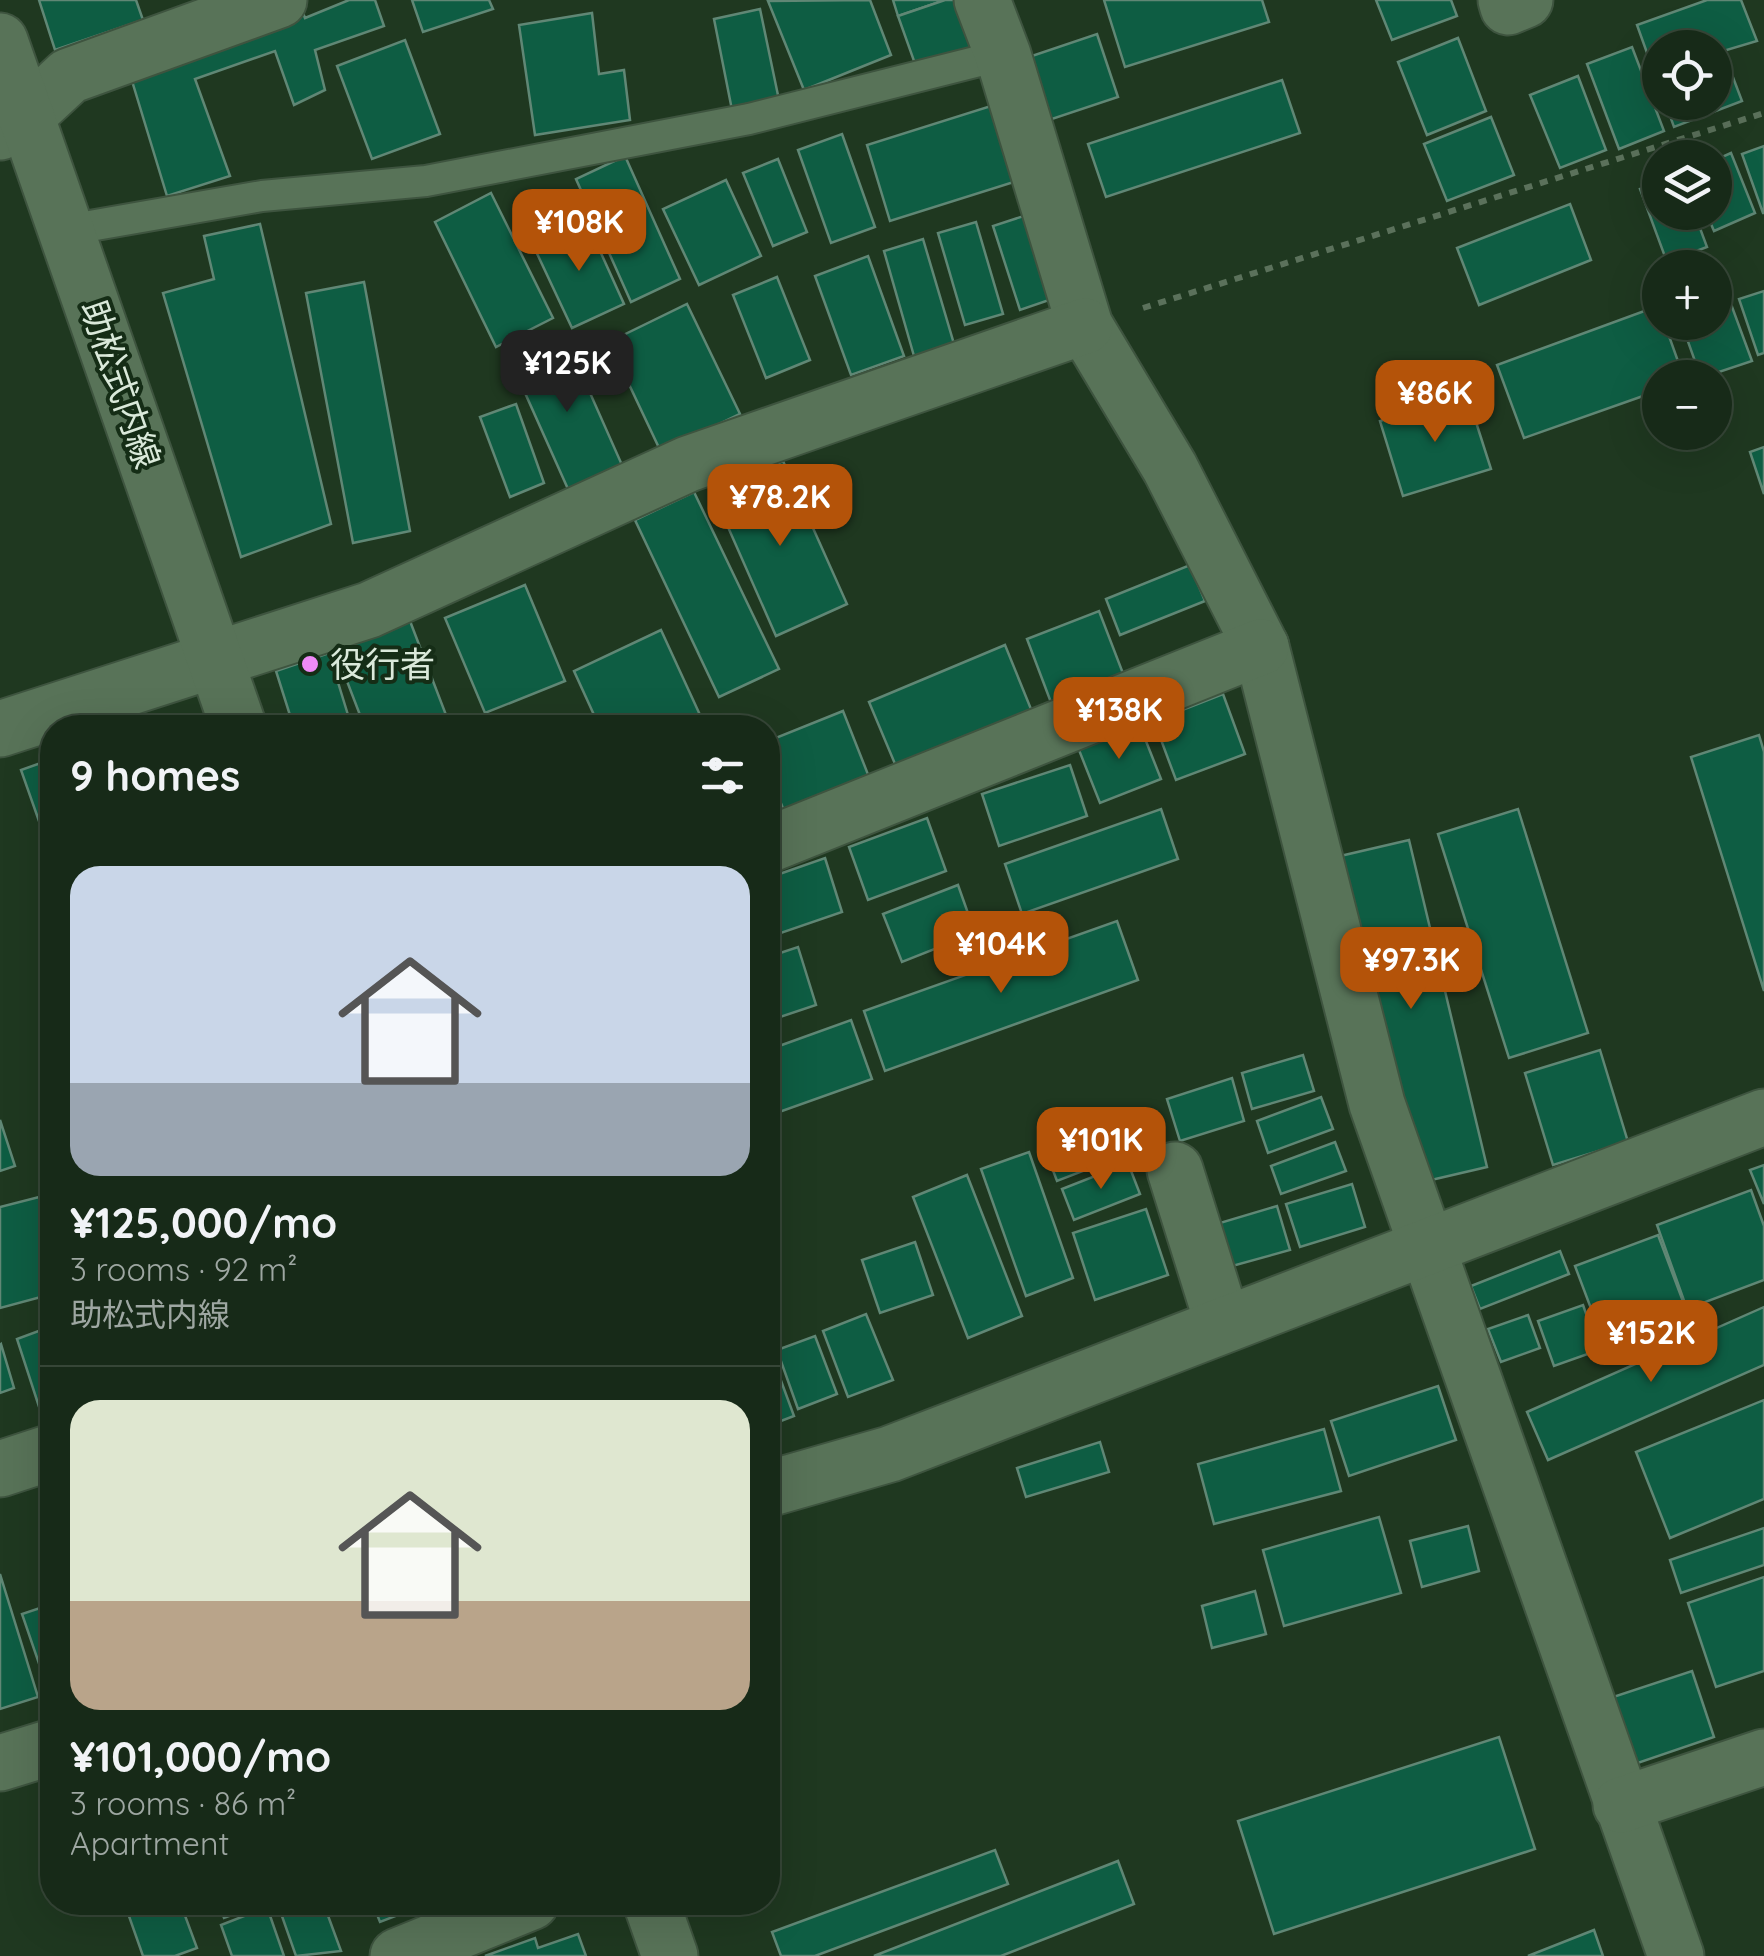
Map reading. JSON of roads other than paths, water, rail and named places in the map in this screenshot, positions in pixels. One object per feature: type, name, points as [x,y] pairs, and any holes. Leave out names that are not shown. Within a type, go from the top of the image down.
[{"type":"street","points":[[13,124],[69,76],[279,0]]},
{"type":"street","points":[[982,0],[1003,55],[1084,326],[1170,468],[1261,648],[1377,1104],[1676,1956]]},
{"type":"street","points":[[1506,0],[1508,6],[1525,0]]},
{"type":"street","name":"助松式内線","points":[[0,42],[13,124],[67,230],[235,715]]},
{"type":"street","points":[[44,715],[369,610],[688,464],[1084,326]]},
{"type":"street","points":[[780,839],[1261,648]]},
{"type":"street","points":[[0,729],[40,716]]},
{"type":"street","points":[[780,1486],[890,1454],[1764,1117]]},
{"type":"street","points":[[1175,1170],[1223,1324]]},
{"type":"street","points":[[0,1469],[40,1456]]},
{"type":"street","points":[[0,1763],[40,1750]]},
{"type":"street","points":[[1621,1805],[1764,1757]]},
{"type":"street","points":[[398,1956],[500,1915]]},
{"type":"street","points":[[656,1915],[670,1956]]},
{"type":"lane","points":[[67,230],[262,196],[426,180],[767,116],[1003,55]]},
{"type":"place","name":"役行者","points":[[310,664]]}]
